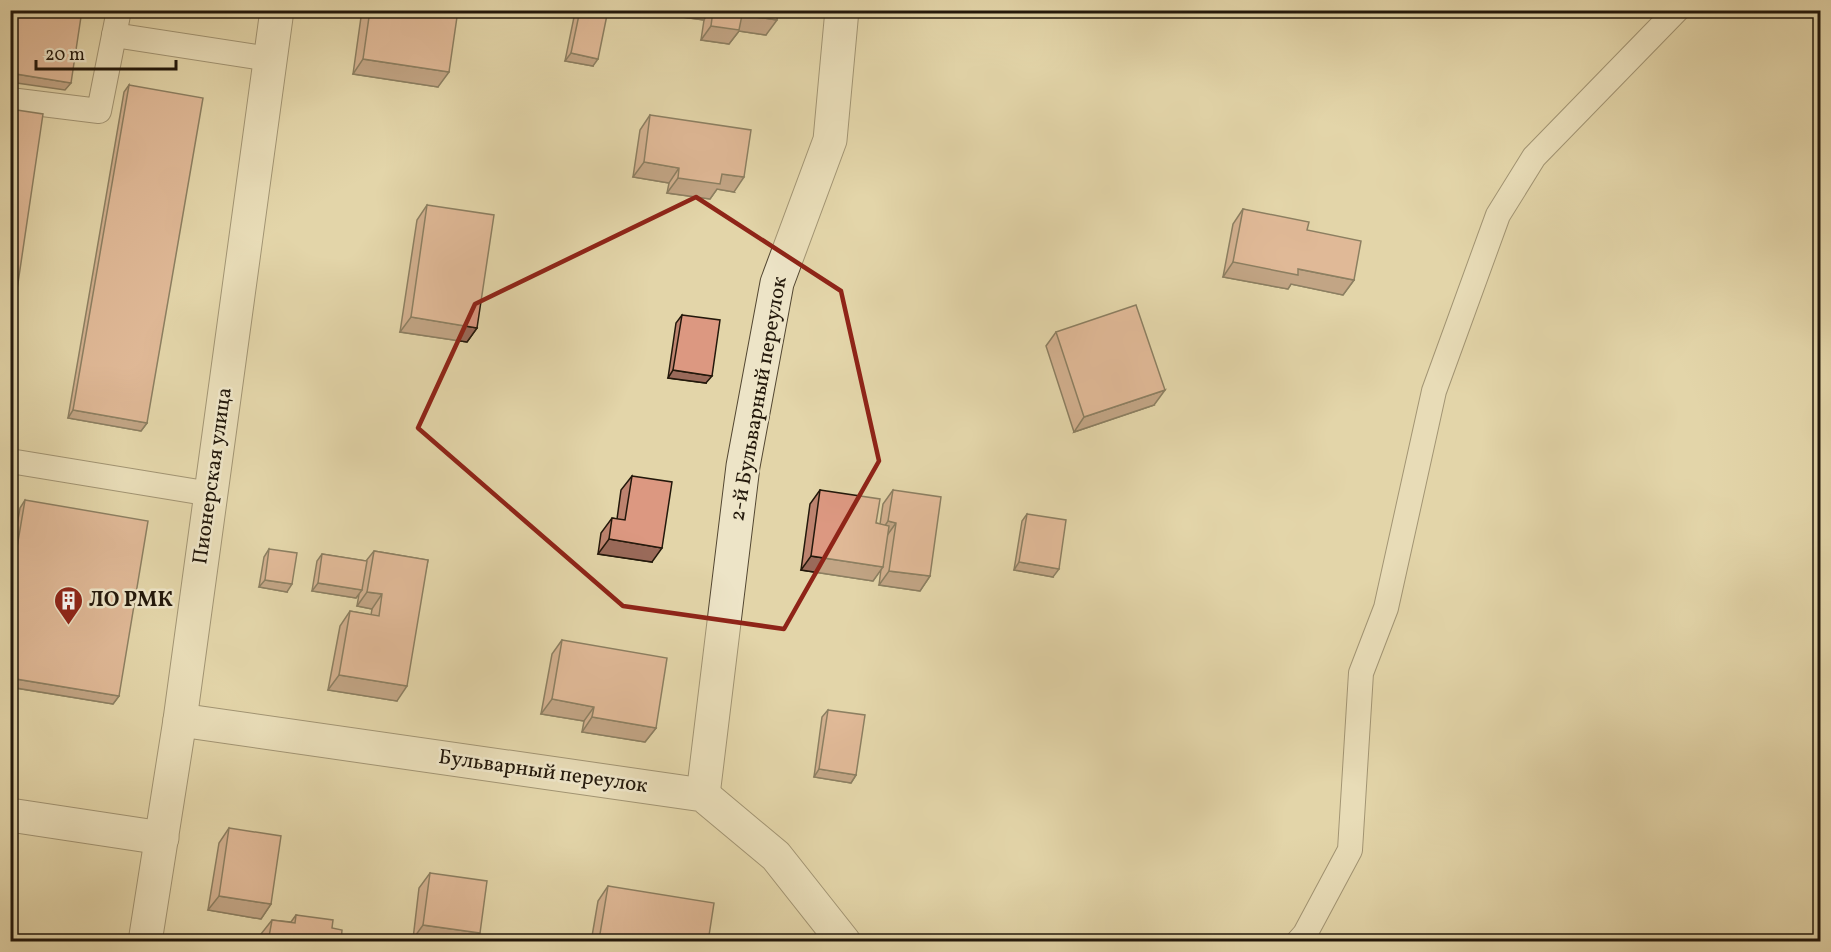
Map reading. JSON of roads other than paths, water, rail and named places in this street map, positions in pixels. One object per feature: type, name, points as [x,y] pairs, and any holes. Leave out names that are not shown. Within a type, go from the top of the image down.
[{"type":"street","name":"Пионерская улица","points":[[144,942],[180,720],[277,10]]},
{"type":"street","name":"2-й Бульварный переулок","points":[[703,795],[743,466],[777,283],[830,140],[842,10]]},
{"type":"street","name":"Бульварный переулок","points":[[180,720],[703,795]]},
{"type":"street","points":[[703,795],[776,856],[844,942]]},
{"type":"street","points":[[10,815],[162,838]]},
{"type":"lane","points":[[10,100],[99,111],[119,10]]},
{"type":"lane","points":[[1298,942],[1305,934],[1350,850],[1361,673],[1386,608],[1434,391],[1498,215],[1534,157],[1677,10]]},
{"type":"lane","points":[[114,35],[270,59]]},
{"type":"lane","points":[[10,461],[211,494]]},
{"type":"place","name":"ЛО РМК","points":[[68,626]]}]
